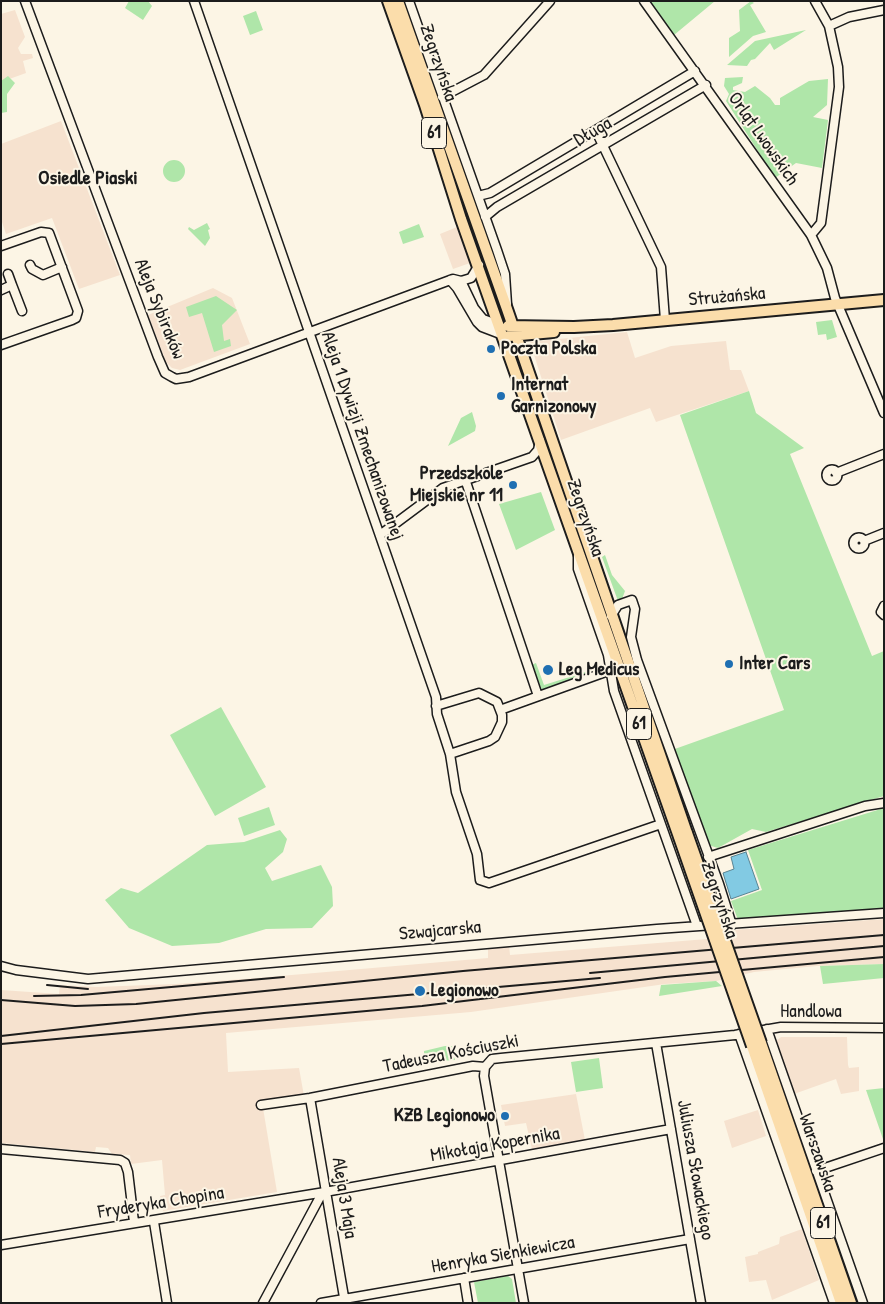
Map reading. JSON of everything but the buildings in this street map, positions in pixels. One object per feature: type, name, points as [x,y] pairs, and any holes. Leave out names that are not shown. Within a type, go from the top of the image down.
[{"type":"main road","name":"Zegrzyńska","points":[[388,1],[425,105],[461,219],[479,265],[578,552],[683,835]]},
{"type":"main road","name":"Zegrzyńska","points":[[398,1],[507,309],[605,597],[683,835],[756,1045]]},
{"type":"main road","name":"Strużańska","points":[[501,330],[514,332],[574,328],[884,300]]},
{"type":"main road","name":"Warszawska","points":[[756,1045],[841,1303]]},
{"type":"main road","name":"Warszawska","points":[[756,1045],[851,1303]]},
{"type":"street","name":"Aleja Sybiraków","points":[[25,1],[165,372],[176,379],[189,377],[450,280],[456,279],[461,281]]},
{"type":"street","name":"Aleja 1 Dywizji Zmechanizowanej","points":[[194,1],[436,697],[437,714],[450,754],[456,792],[477,854],[478,876],[484,883],[488,883],[661,824]]},
{"type":"street","points":[[410,1],[505,274],[508,293],[507,309]]},
{"type":"street","points":[[442,97],[484,75],[550,1]]},
{"type":"street","name":"Orląt Lwowskich","points":[[644,1],[706,85],[811,235],[827,268],[839,304],[883,409]]},
{"type":"street","points":[[811,235],[821,223],[839,87],[838,67],[829,26],[815,1]]},
{"type":"street","points":[[829,26],[849,17],[884,10]]},
{"type":"street","name":"Długa","points":[[478,196],[490,193],[596,132],[696,71]]},
{"type":"street","name":"Długa","points":[[486,217],[497,207],[706,85]]},
{"type":"street","points":[[596,132],[661,267],[666,320]]},
{"type":"street","points":[[490,193],[491,202],[497,207]]},
{"type":"street","points":[[1,246],[46,232],[62,267],[78,311],[76,318],[2,342]]},
{"type":"street","points":[[30,265],[32,269],[43,275],[62,267]]},
{"type":"street","points":[[479,265],[471,278],[461,281],[479,314],[501,330]]},
{"type":"street","points":[[8,274],[22,312]]},
{"type":"street","points":[[450,280],[457,288],[476,322],[482,327],[501,330]]},
{"type":"street","points":[[1,290],[12,285]]},
{"type":"street","points":[[380,535],[435,493],[465,479],[532,457],[538,450],[540,441]]},
{"type":"street","points":[[836,473],[884,454]]},
{"type":"street","points":[[532,457],[548,466]]},
{"type":"street","points":[[465,479],[538,696]]},
{"type":"street","points":[[864,541],[884,533]]},
{"type":"street","points":[[578,552],[578,569],[608,655],[614,691],[697,926]]},
{"type":"street","points":[[605,597],[618,605]]},
{"type":"street","points":[[611,616],[618,605],[632,600],[634,604],[632,637],[637,660],[732,924]]},
{"type":"street","points":[[884,606],[881,609],[884,615]]},
{"type":"street","points":[[500,710],[611,670]]},
{"type":"street","points":[[436,706],[479,693],[497,702],[500,710],[502,722],[495,737],[489,741],[450,754]]},
{"type":"street","points":[[708,857],[866,806],[884,803]]},
{"type":"street","name":"Szwajcarska","points":[[1,966],[48,975],[88,979],[697,926],[884,913]]},
{"type":"street","name":"Handlowa","points":[[738,1034],[767,1029],[884,1028]]},
{"type":"street","points":[[767,1029],[864,1303]]},
{"type":"street","name":"Tadeusza Kościuszki","points":[[261,1106],[473,1066],[485,1067],[493,1059],[738,1034]]},
{"type":"street","name":"Warszawska","points":[[738,1034],[834,1303]]},
{"type":"street","name":"Juliusza Słowackiego","points":[[656,1043],[701,1303]]},
{"type":"street","points":[[485,1067],[499,1161],[524,1303]]},
{"type":"street","name":"Aleja 3 Maja","points":[[310,1098],[345,1301]]},
{"type":"street","name":"Mikołaja Kopernika","points":[[325,1192],[671,1129]]},
{"type":"street","points":[[816,1171],[884,1148]]},
{"type":"street","points":[[1,1149],[120,1160],[125,1164],[128,1172],[134,1222]]},
{"type":"street","points":[[262,1303],[320,1197],[325,1192]]},
{"type":"street","name":"Fryderyka Chopina","points":[[1,1245],[134,1222],[154,1222],[325,1192]]},
{"type":"street","points":[[154,1222],[168,1303]]},
{"type":"street","name":"Henryka Sienkiewicza","points":[[321,1303],[345,1301],[690,1238]]},
{"type":"street","points":[[848,1260],[858,1303]]},
{"type":"street","points":[[464,1278],[468,1303]]},
{"type":"shaded area","points":[[15,10],[25,37],[18,48],[21,54],[32,54],[33,58],[23,61],[26,73],[1,82],[1,14]]},
{"type":"shaded area","points":[[61,121],[120,275],[79,289],[52,218],[6,234],[1,219],[1,144]]},
{"type":"shaded area","points":[[457,227],[470,263],[453,269],[440,234]]},
{"type":"shaded area","points":[[213,288],[232,298],[250,344],[180,370],[172,368],[166,362],[148,315]]},
{"type":"shaded area","points":[[627,332],[635,358],[671,346],[726,341],[730,370],[741,370],[749,391],[656,422],[650,408],[561,440],[530,342]]},
{"type":"shaded area","points":[[884,919],[884,964],[817,966],[754,972],[716,981],[665,984],[471,1012],[226,1033],[228,1072],[299,1068],[304,1096],[263,1108],[277,1192],[163,1211],[160,1196],[165,1195],[162,1160],[131,1164],[130,1155],[112,1154],[108,1148],[96,1147],[95,1152],[1,1143],[1,990],[59,994],[60,985],[96,987],[257,978],[488,958],[488,947],[509,945],[510,955],[707,939],[706,932]]},
{"type":"shaded area","points":[[781,1037],[847,1037],[849,1068],[859,1067],[859,1091],[841,1094],[836,1079],[794,1094],[776,1041]]},
{"type":"shaded area","points":[[576,1094],[585,1140],[532,1149],[526,1123],[505,1126],[501,1105]]},
{"type":"shaded area","points":[[758,1110],[766,1136],[732,1148],[724,1121]]},
{"type":"shaded area","points":[[802,1229],[819,1280],[772,1300],[766,1280],[749,1282],[745,1257],[758,1254],[758,1252],[779,1244],[780,1237]]},
{"type":"green space","points":[[129,1],[148,1],[152,6],[143,20],[125,8]]},
{"type":"green space","points":[[649,1],[715,1],[674,35]]},
{"type":"green space","points":[[751,1],[754,3],[750,5],[766,32],[753,36],[729,57],[729,38],[740,31],[739,10]]},
{"type":"green space","points":[[256,11],[263,30],[250,35],[243,16]]},
{"type":"green space","points":[[806,30],[774,50],[770,43],[747,66],[727,65],[755,41]]},
{"type":"green space","points":[[8,76],[15,83],[7,94],[7,112],[1,113],[1,81]]},
{"type":"green space","points":[[743,77],[742,83],[733,87],[733,90],[745,92],[755,86],[770,98],[775,105],[780,105],[780,98],[809,81],[828,79],[827,105],[813,117],[828,120],[822,168],[796,163],[775,178],[726,101],[729,94],[724,86],[725,78]]},
{"type":"green space","points":[[174,160],[182,163],[185,171],[182,179],[174,182],[166,179],[163,171],[166,163]]},
{"type":"green space","points":[[207,223],[210,229],[208,230],[210,238],[205,246],[188,229],[189,227],[194,230]]},
{"type":"green space","points":[[419,224],[424,237],[403,244],[399,232]]},
{"type":"green space","points":[[216,296],[237,310],[222,325],[224,341],[230,339],[231,346],[214,352],[202,313],[189,317],[186,307]]},
{"type":"green space","points":[[832,320],[837,337],[827,340],[826,334],[818,335],[816,322]]},
{"type":"green space","points":[[749,391],[756,413],[804,448],[790,454],[872,656],[884,651],[884,796],[766,832],[752,829],[718,848],[708,845],[672,750],[784,710],[680,415]]},
{"type":"green space","points":[[472,412],[476,426],[475,431],[448,446],[461,418]]},
{"type":"green space","points":[[541,492],[555,530],[516,550],[499,504]]},
{"type":"green space","points":[[605,555],[612,575],[625,591],[622,599],[618,601],[602,557]]},
{"type":"green space","points":[[536,663],[544,685],[592,671],[542,690],[531,665]]},
{"type":"green space","points":[[221,707],[266,787],[215,816],[170,735]]},
{"type":"green space","points":[[269,807],[275,825],[244,836],[238,818]]},
{"type":"green space","points":[[884,808],[884,909],[738,920],[731,901],[762,890],[748,850]]},
{"type":"green space","points":[[280,830],[287,839],[283,852],[265,868],[272,881],[321,865],[332,887],[333,906],[312,928],[266,929],[219,943],[172,946],[129,928],[105,900],[121,888],[138,893],[207,845],[244,842]]},
{"type":"green space","points":[[884,964],[884,978],[823,984],[820,966]]},
{"type":"green space","points":[[716,981],[722,986],[659,996],[661,985]]},
{"type":"green space","points":[[454,1046],[457,1055],[454,1056],[455,1060],[424,1062],[424,1051]]},
{"type":"green space","points":[[599,1058],[603,1088],[576,1092],[571,1062]]},
{"type":"green space","points":[[884,1088],[884,1142],[866,1090]]},
{"type":"green space","points":[[508,1276],[512,1279],[516,1303],[478,1303],[474,1282]]},
{"type":"water","points":[[746,852],[759,889],[731,899],[723,873],[734,869],[731,857]]},
{"type":"railway","points":[[1,1000],[75,1006],[136,1004],[463,971],[884,935]]},
{"type":"railway","points":[[590,973],[884,946]]},
{"type":"railway","points":[[1,1044],[422,1006],[665,977],[884,957]]},
{"type":"railway","points":[[34,996],[81,995],[284,977]]},
{"type":"railway","points":[[1,1036],[204,1013],[600,978]]},
{"type":"railway","points":[[47,985],[88,989]]},
{"type":"place","name":"Poczta Polska","points":[[491,349]]},
{"type":"place","name":"Internat Garnizonowy","points":[[501,396]]},
{"type":"place","name":"Przedszkole Miejskie nr 11","points":[[513,485]]},
{"type":"place","name":"Inter Cars","points":[[729,664]]},
{"type":"place","name":"Leg Medicus","points":[[548,670]]},
{"type":"place","name":"Legionowo","points":[[420,991]]},
{"type":"place","name":"KZB Legionowo","points":[[505,1116]]},
{"type":"district","name":"Osiedle Piaski","points":[[88,179]]}]
